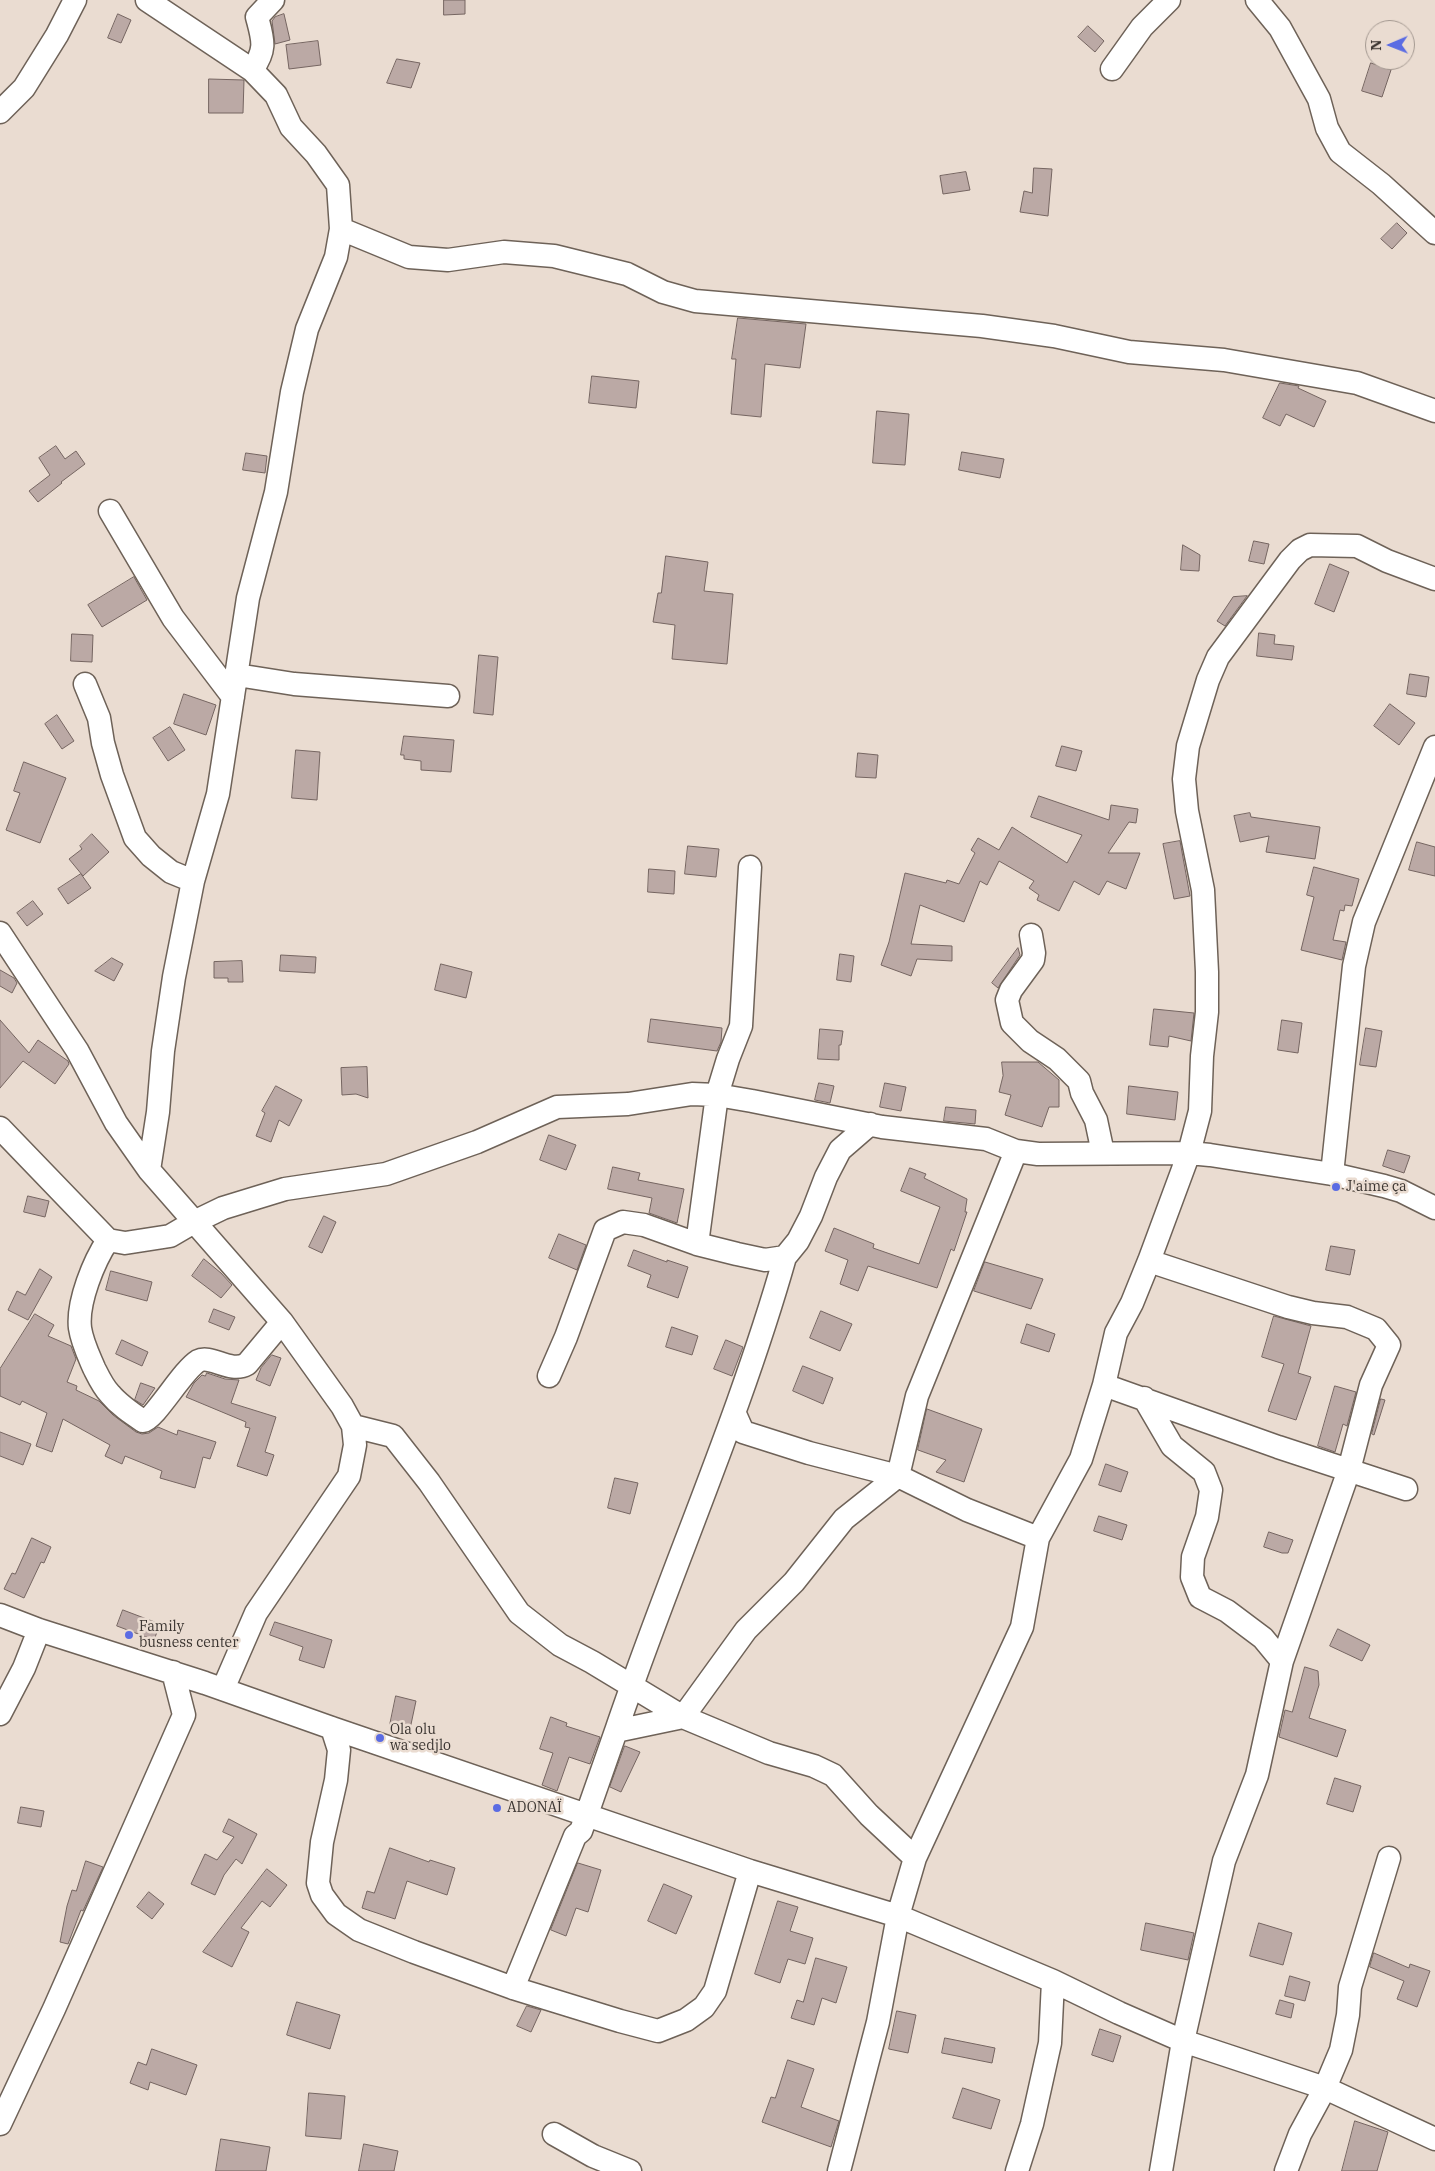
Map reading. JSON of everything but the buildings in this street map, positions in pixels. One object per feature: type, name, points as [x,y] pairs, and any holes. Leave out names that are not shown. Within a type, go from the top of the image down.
[{"type":"street","points":[[0,112],[24,88],[75,0]]},
{"type":"street","points":[[147,0],[252,70],[276,95],[291,127],[316,154],[338,185],[341,229],[336,257],[306,329],[292,392],[276,492],[248,598],[218,794],[193,881],[164,1042],[158,1112],[149,1170]]},
{"type":"street","points":[[252,70],[261,58],[264,44],[257,17],[273,0]]},
{"type":"street","points":[[1112,69],[1142,27],[1168,0]]},
{"type":"street","points":[[1257,0],[1280,28],[1319,99],[1327,128],[1340,152],[1382,184],[1435,233]]},
{"type":"street","points":[[341,229],[410,257],[448,260],[504,252],[554,256],[627,274],[663,292],[695,301],[982,326],[1054,336],[1129,352],[1224,360],[1290,370],[1374,387],[1435,411]]},
{"type":"street","points":[[110,511],[173,618],[235,686],[294,684],[448,696]]},
{"type":"street","points":[[839,2171],[878,2022],[898,1916],[915,1858],[1022,1627],[1038,1538],[1081,1459],[1104,1385],[1116,1333],[1132,1303],[1149,1261],[1189,1153],[1200,1111],[1208,972],[1203,890],[1187,811],[1184,779],[1188,746],[1208,680],[1218,657],[1290,560],[1300,550],[1310,545],[1357,546],[1388,561],[1435,579]]},
{"type":"street","points":[[85,684],[99,718],[103,743],[112,775],[136,838],[151,856],[171,872],[193,881]]},
{"type":"street","points":[[1332,1174],[1354,966],[1364,922],[1435,747]]},
{"type":"street","points":[[697,1244],[717,1095],[741,1026],[750,867]]},
{"type":"street","points":[[0,933],[77,1050],[116,1124],[149,1170],[282,1322],[342,1406],[353,1426],[355,1445],[349,1476],[256,1612],[214,1686],[184,1715],[58,2000],[0,2124]]},
{"type":"street","points":[[1031,935],[1034,953],[1033,960],[1011,990],[1007,1000],[1012,1023],[1030,1041],[1057,1058],[1079,1081],[1082,1092],[1096,1120],[1103,1153]]},
{"type":"street","points":[[0,1128],[108,1240],[125,1243],[170,1236],[223,1208],[285,1189],[386,1174],[477,1142],[557,1107],[628,1104],[692,1094],[717,1095],[870,1124],[937,1135],[986,1140],[1016,1151],[1062,1155],[1189,1153],[1332,1174],[1401,1191],[1435,1208]]},
{"type":"street","points":[[513,1988],[575,1836],[581,1831],[632,1686],[766,1324],[785,1257],[798,1241],[811,1216],[826,1177],[840,1150],[870,1124]]},
{"type":"street","points":[[616,1731],[683,1717],[746,1630],[794,1582],[844,1519],[898,1476],[917,1396],[1016,1151]]},
{"type":"street","points":[[548,1376],[566,1337],[605,1230],[623,1222],[644,1225],[697,1244],[765,1260],[785,1257]]},
{"type":"street","points":[[108,1240],[98,1256],[88,1284],[82,1306],[80,1326],[84,1346],[108,1393],[124,1408],[143,1421],[149,1419],[170,1391],[196,1362],[206,1360],[222,1365],[243,1367],[282,1322]]},
{"type":"street","points":[[1149,1261],[1288,1307],[1313,1313],[1347,1317],[1376,1329],[1389,1345],[1371,1385],[1349,1470],[1282,1660],[1257,1775],[1231,1841],[1218,1883],[1183,2041],[1161,2171]]},
{"type":"street","points":[[1104,1385],[1278,1447],[1406,1489]]},
{"type":"street","points":[[1144,1398],[1172,1446],[1204,1472],[1211,1490],[1207,1517],[1193,1557],[1192,1577],[1200,1597],[1227,1611],[1263,1638],[1282,1660]]},
{"type":"street","points":[[734,1414],[743,1432],[752,1436],[898,1476],[967,1510],[1038,1538]]},
{"type":"street","points":[[353,1426],[393,1436],[429,1482],[519,1613],[560,1645],[683,1717],[769,1753],[814,1766],[833,1775],[869,1815],[915,1858]]},
{"type":"street","points":[[0,1615],[39,1630],[173,1672],[750,1871],[898,1916],[1053,1980],[1119,2013],[1183,2041],[1325,2088],[1435,2139]]},
{"type":"street","points":[[0,1714],[24,1668],[39,1630]]},
{"type":"street","points":[[173,1672],[184,1715]]},
{"type":"street","points":[[332,1728],[340,1750],[336,1780],[322,1842],[318,1882],[322,1895],[336,1914],[359,1930],[513,1988],[658,2031],[686,2020],[704,2007],[715,1991],[750,1871]]},
{"type":"street","points":[[1286,2171],[1300,2134],[1325,2088],[1341,2050],[1348,2015],[1350,1987],[1389,1858]]},
{"type":"street","points":[[1017,2171],[1032,2124],[1050,2043],[1053,1980]]},
{"type":"street","points":[[554,2134],[593,2156],[630,2171]]},
{"type":"place","name":"J'aime ça","points":[[1336,1187]]},
{"type":"place","name":"Family busness center","points":[[129,1635]]},
{"type":"place","name":"Ola olu wa sedjlo","points":[[380,1738]]},
{"type":"place","name":"ADONAÏ","points":[[497,1808]]}]
